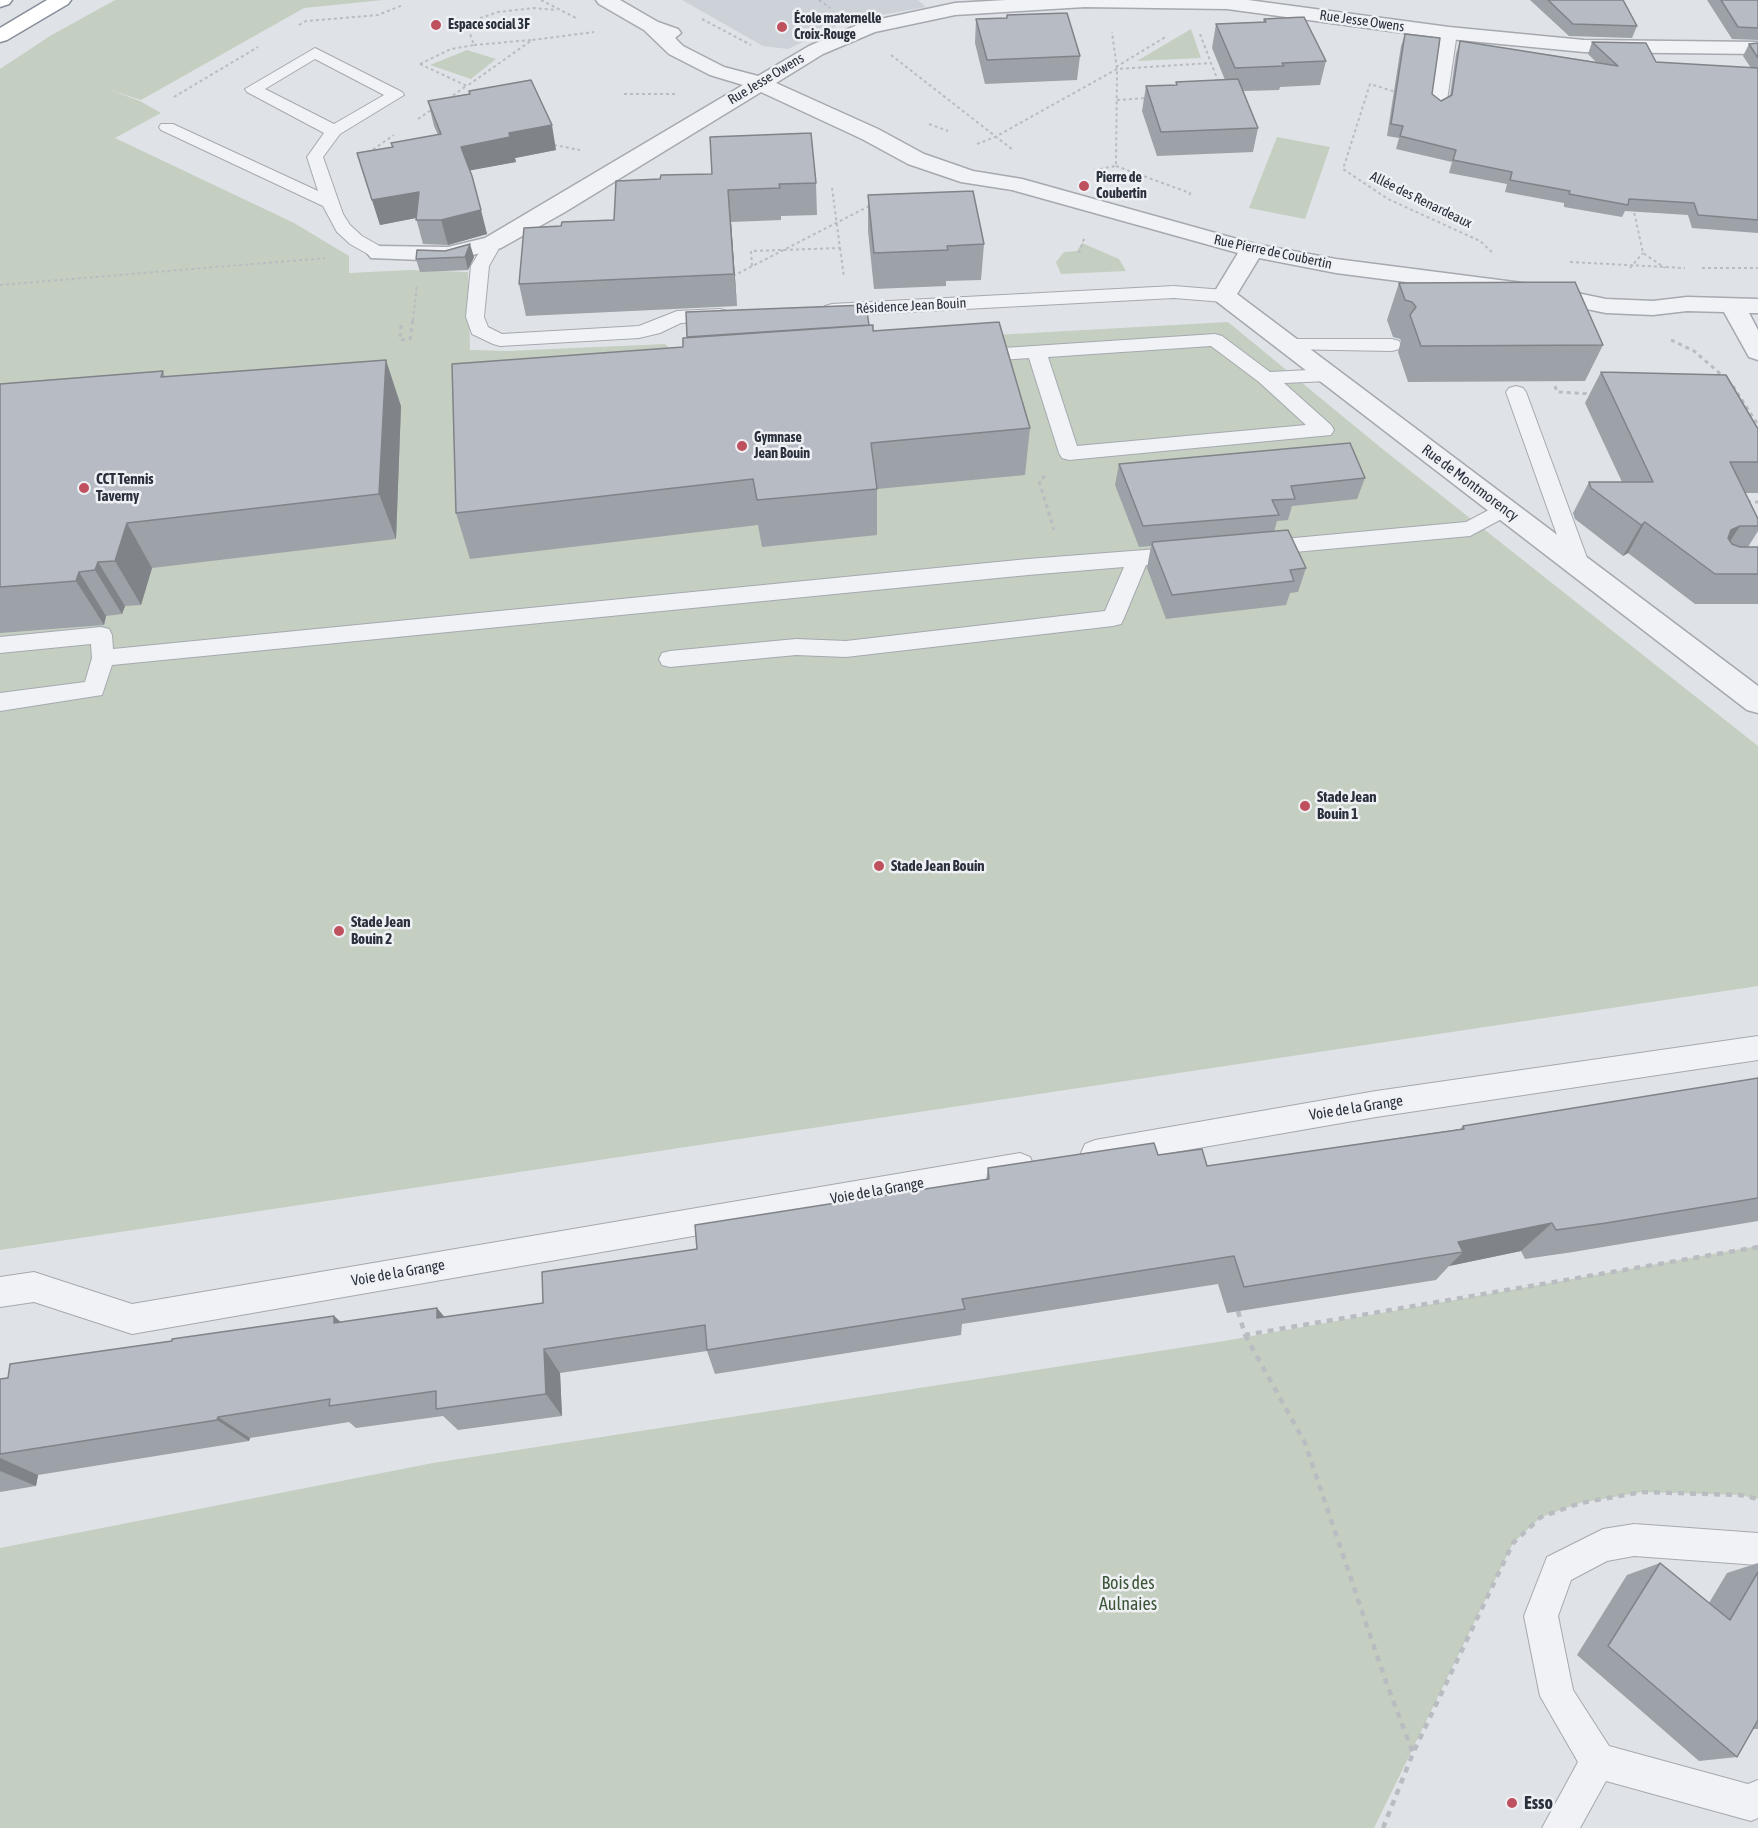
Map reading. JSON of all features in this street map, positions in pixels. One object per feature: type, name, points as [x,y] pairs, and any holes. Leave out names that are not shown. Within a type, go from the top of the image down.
[{"type":"highway","points":[[0,36],[61,0]]},
{"type":"street","name":"Rue Pierre de Coubertin","points":[[606,0],[651,26],[679,52],[717,71],[758,83],[870,134],[909,156],[969,177],[1014,184],[1252,250],[1347,268],[1538,292],[1606,306],[1653,308],[1687,304],[1758,306]]},
{"type":"street","name":"Rue Jesse Owens","points":[[379,253],[448,254],[493,243],[557,207],[758,83],[816,50],[869,27],[956,9],[1109,1],[1226,1],[1449,33],[1584,46],[1758,48]]},
{"type":"street","points":[[1224,296],[1252,250]]},
{"type":"street","name":"Rue de Montmorency","points":[[1224,296],[1758,702]]},
{"type":"street","points":[[1734,306],[1758,352]]},
{"type":"lane","points":[[1438,107],[1449,33]]},
{"type":"lane","points":[[334,131],[253,89],[315,53],[396,95],[334,131],[315,157],[330,203],[343,228],[357,240],[379,253]]},
{"type":"lane","points":[[167,127],[330,203]]},
{"type":"lane","points":[[493,243],[480,266],[475,317],[479,330],[501,340],[639,332],[663,326],[677,317],[741,314]]},
{"type":"lane","name":"Résidence Jean Bouin","points":[[816,310],[1174,292],[1224,296]]},
{"type":"lane","points":[[954,358],[1215,339],[1266,378],[1324,429],[1069,453],[1037,352]]},
{"type":"lane","points":[[1289,345],[1392,345]]},
{"type":"lane","points":[[1266,378],[1328,375]]},
{"type":"lane","points":[[1516,392],[1579,566]]},
{"type":"lane","points":[[1245,549],[1470,529],[1504,509]]},
{"type":"lane","points":[[103,658],[1209,552]]},
{"type":"lane","points":[[670,659],[796,647],[846,649],[1113,618],[1138,559]]},
{"type":"lane","points":[[0,645],[101,635],[103,658],[94,689],[0,702]]},
{"type":"lane","name":"Voie de la Grange","points":[[0,1292],[34,1287],[132,1319],[1376,1104],[1758,1048]]},
{"type":"lane","points":[[1758,1549],[1634,1540],[1604,1545],[1559,1569],[1541,1616],[1557,1696],[1598,1761],[1751,1803],[1758,1798]]},
{"type":"lane","points":[[1560,1828],[1598,1761]]},
{"type":"path","points":[[1109,1],[1117,68],[1116,166]]},
{"type":"path","points":[[474,45],[465,23],[498,12],[534,8],[561,10]]},
{"type":"path","points":[[699,17],[753,45]]},
{"type":"path","points":[[1199,30],[1219,83]]},
{"type":"path","points":[[532,40],[467,86],[420,64],[451,49],[602,31]]},
{"type":"path","points":[[1117,68],[1175,31]]},
{"type":"path","points":[[890,54],[1019,154]]},
{"type":"path","points":[[1117,68],[1211,63]]},
{"type":"path","name":"Allée des Renardeaux","points":[[1438,107],[1370,84],[1343,169],[1388,199],[1480,240],[1492,250],[1494,256]]},
{"type":"path","points":[[624,94],[680,94]]},
{"type":"path","points":[[1117,100],[1152,98]]},
{"type":"path","points":[[1094,170],[1116,166],[1190,193],[1187,204]]},
{"type":"path","points":[[752,266],[751,250],[840,248],[832,188]]},
{"type":"path","points":[[1632,203],[1643,253],[1674,274]]},
{"type":"path","points":[[0,285],[379,253]]},
{"type":"path","points":[[1628,271],[1643,253]]},
{"type":"path","points":[[401,325],[399,340],[410,339],[418,278],[428,277],[434,254]]},
{"type":"path","points":[[1666,338],[1694,351],[1723,377]]},
{"type":"path","points":[[1553,382],[1557,392],[1600,395]]},
{"type":"path","points":[[1731,383],[1758,425]]},
{"type":"path","points":[[1731,395],[1740,397]]},
{"type":"path","points":[[1064,565],[1039,481],[1069,453]]},
{"type":"path","points":[[1746,502],[1758,502]]},
{"type":"path","points":[[1245,1335],[1758,1247]]},
{"type":"path","points":[[1238,1311],[1245,1335],[1305,1443],[1385,1679],[1413,1753]]},
{"type":"shaded area","name":"École maternelle Croix-Rouge","points":[[682,0],[918,0],[926,7],[847,21],[788,49],[763,46]]},
{"type":"green space","name":"Stade Jean Bouin","points":[[115,0],[383,0],[304,8],[141,100],[107,89],[140,101],[161,113],[115,138],[294,223],[349,256],[349,273],[409,270],[468,272],[470,350],[507,351],[665,344],[675,353],[1228,322],[1380,447],[1758,746],[1758,986],[0,1250],[0,69],[50,36]]},
{"type":"green space","points":[[1191,29],[1201,58],[1137,61]]},
{"type":"green space","points":[[467,50],[496,59],[471,79],[430,65]]},
{"type":"green space","points":[[1277,137],[1330,147],[1305,219],[1249,208]]},
{"type":"green space","points":[[1082,243],[1119,259],[1126,271],[1061,274],[1056,262],[1064,252],[1077,251]]},
{"type":"green space","name":"Bois des Aulnaies","points":[[1758,1246],[1758,1499],[1740,1495],[1642,1492],[1580,1503],[1541,1517],[1513,1543],[1374,1828],[0,1828],[0,1548],[433,1463],[1224,1341]]},
{"type":"building","points":[[1548,0],[1623,0],[1637,26],[1573,24]]},
{"type":"building","points":[[1721,0],[1758,0],[1758,28],[1738,27]]},
{"type":"building","points":[[1067,13],[1080,56],[987,60],[976,19],[1007,18],[1007,15]]},
{"type":"building","points":[[1304,17],[1326,61],[1235,68],[1216,24],[1266,22],[1264,19]]},
{"type":"building","points":[[1405,34],[1440,38],[1432,94],[1441,101],[1452,95],[1460,41],[1618,66],[1592,42],[1646,43],[1656,62],[1758,68],[1758,220],[1698,215],[1694,203],[1629,199],[1628,205],[1569,194],[1570,191],[1510,180],[1512,172],[1453,160],[1456,150],[1400,136],[1403,126],[1391,124]]},
{"type":"building","points":[[1758,43],[1758,58],[1749,44]]},
{"type":"building","points":[[1238,79],[1258,128],[1161,132],[1146,86]]},
{"type":"building","points":[[531,80],[552,125],[509,133],[510,137],[461,147],[481,210],[441,220],[416,220],[419,192],[372,200],[357,153],[393,147],[391,143],[441,134],[428,101]]},
{"type":"building","points":[[811,133],[816,183],[779,184],[780,188],[728,190],[734,274],[519,284],[524,228],[561,226],[562,222],[614,220],[616,181],[660,179],[661,175],[712,174],[710,137]]},
{"type":"building","points":[[973,191],[984,244],[947,246],[948,250],[874,253],[868,195]]},
{"type":"building","points":[[470,244],[465,257],[416,259],[417,250],[445,251]]},
{"type":"building","points":[[1575,282],[1603,345],[1421,346],[1410,315],[1416,307],[1412,302],[1405,300],[1399,283]]},
{"type":"building","points":[[866,305],[869,325],[687,337],[686,312]]},
{"type":"building","points":[[999,322],[1030,428],[871,443],[877,489],[757,500],[753,479],[456,513],[452,364],[683,347],[683,338],[873,325],[873,331]]},
{"type":"building","points":[[386,360],[379,494],[127,523],[115,561],[98,562],[95,570],[79,572],[76,581],[0,587],[0,384],[163,371],[161,377]]},
{"type":"building","points":[[1601,372],[1726,375],[1758,429],[1758,462],[1730,462],[1758,519],[1758,526],[1740,526],[1731,530],[1728,538],[1732,544],[1740,547],[1758,547],[1758,574],[1715,574],[1645,522],[1641,525],[1591,488],[1589,482],[1653,482]]},
{"type":"building","points":[[1350,443],[1365,478],[1291,486],[1295,499],[1272,500],[1279,515],[1143,526],[1119,464]]},
{"type":"building","points":[[1288,530],[1306,568],[1290,570],[1294,581],[1172,595],[1152,544],[1153,542]]},
{"type":"building","points":[[1758,1078],[1758,1198],[1556,1230],[1552,1223],[1458,1242],[1463,1252],[1244,1287],[1234,1256],[962,1299],[965,1309],[707,1350],[705,1325],[544,1349],[546,1394],[436,1409],[436,1391],[329,1406],[330,1399],[218,1417],[217,1420],[0,1454],[0,1379],[8,1378],[10,1364],[334,1316],[334,1323],[437,1308],[437,1318],[543,1303],[542,1272],[697,1249],[695,1225],[989,1179],[988,1168],[1154,1143],[1158,1155],[1202,1149],[1207,1166],[1464,1129],[1463,1126]]},
{"type":"building","points":[[1660,1563],[1730,1620],[1758,1572],[1758,1720],[1737,1757],[1608,1646]]},
{"type":"place","name":"Espace social 3F","points":[[436,25]]},
{"type":"place","name":"École maternelle Croix-Rouge","points":[[782,27]]},
{"type":"place","name":"Pierre de Coubertin","points":[[1084,186]]},
{"type":"place","name":"Gymnase Jean Bouin","points":[[742,446]]},
{"type":"place","name":"CCT Tennis Taverny","points":[[84,488]]},
{"type":"place","name":"Stade Jean Bouin 1","points":[[1305,806]]},
{"type":"place","name":"Stade Jean Bouin","points":[[879,866]]},
{"type":"place","name":"Stade Jean Bouin 2","points":[[339,931]]},
{"type":"place","name":"Esso","points":[[1512,1803]]}]
